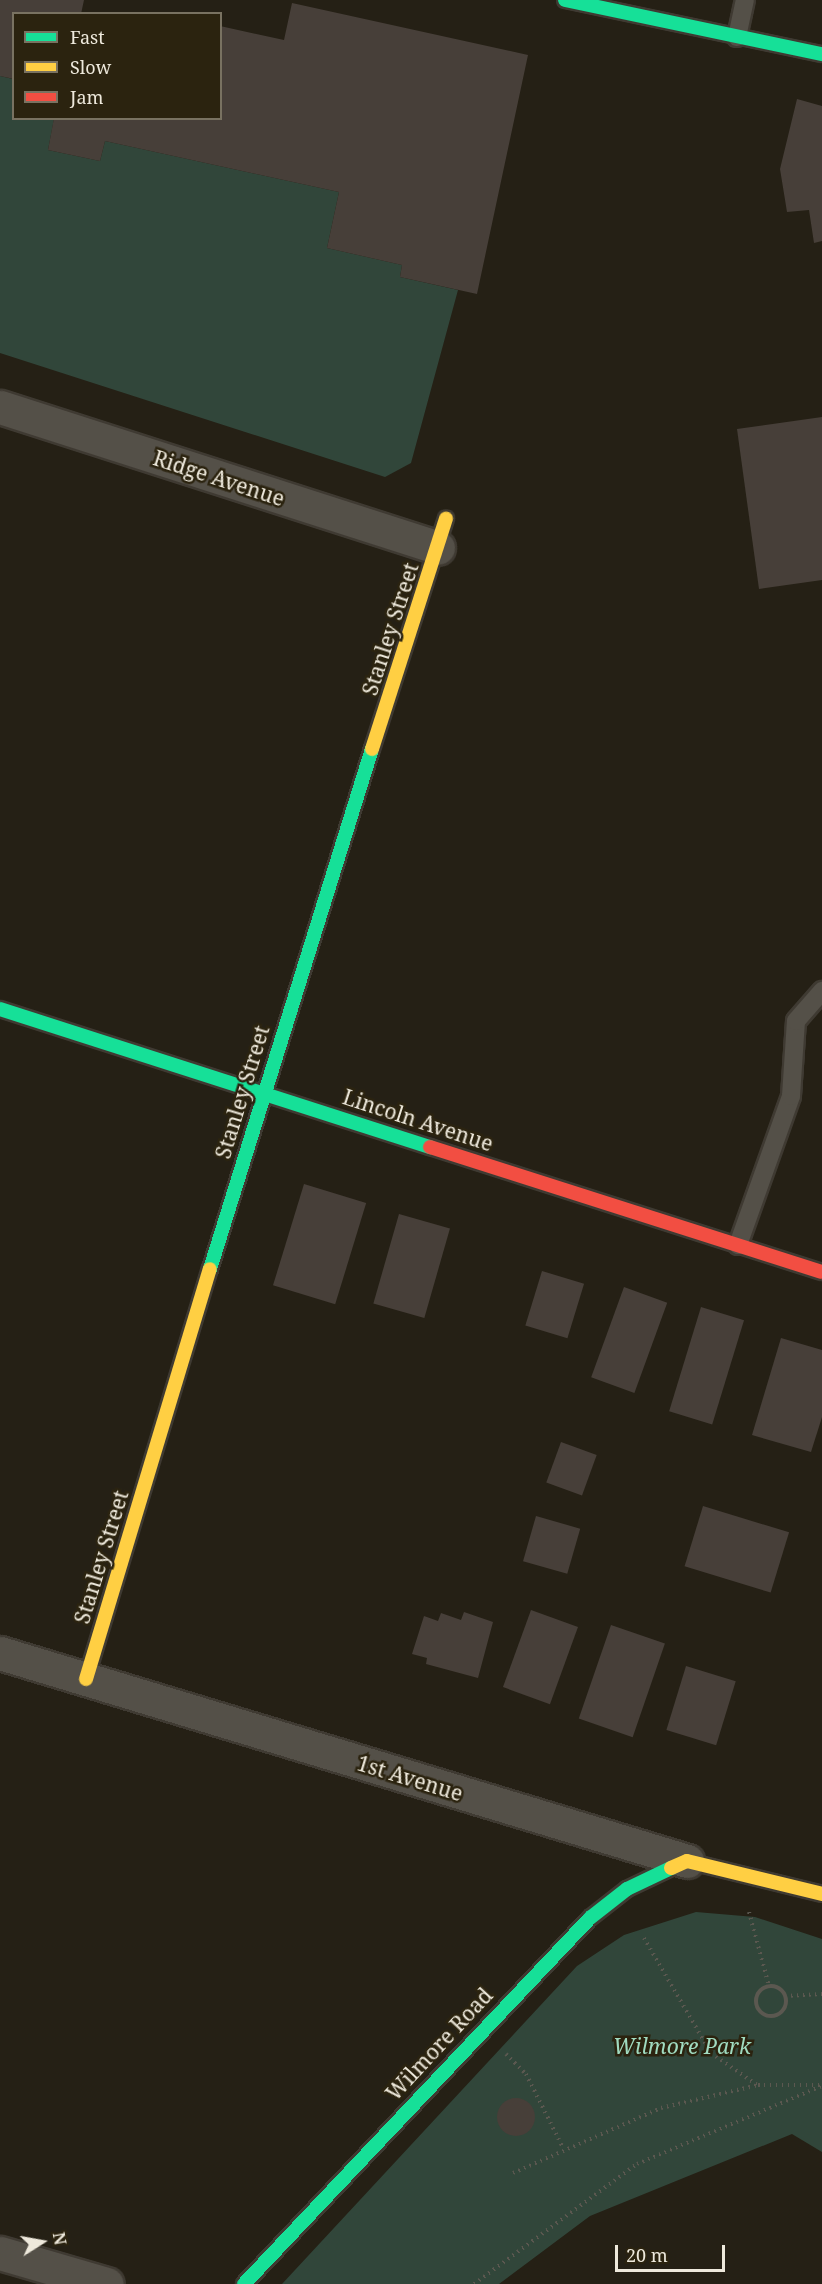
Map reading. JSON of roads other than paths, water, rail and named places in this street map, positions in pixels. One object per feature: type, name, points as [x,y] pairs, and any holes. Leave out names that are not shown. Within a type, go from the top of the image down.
[{"type":"street","points":[[565,0],[593,3],[737,37],[822,54]]},
{"type":"street","name":"Ridge Avenue","points":[[0,407],[442,534]]},
{"type":"street","name":"Stanley Street","points":[[86,1679],[263,1092],[442,534]]},
{"type":"street","name":"Lincoln Avenue","points":[[0,1009],[822,1272]]},
{"type":"street","name":"1st Avenue","points":[[0,1653],[687,1861],[822,1894]]},
{"type":"street","name":"Wilmore Road","points":[[243,2284],[478,2031],[612,1900],[650,1875],[687,1861]]},
{"type":"street","points":[[0,2253],[107,2284]]},
{"type":"lane","points":[[737,37],[745,0]]},
{"type":"lane","points":[[738,1245],[791,1096],[796,1021],[822,991]]},
{"type":"park label","name":"Wilmore Park","points":[[682,2046]]}]
